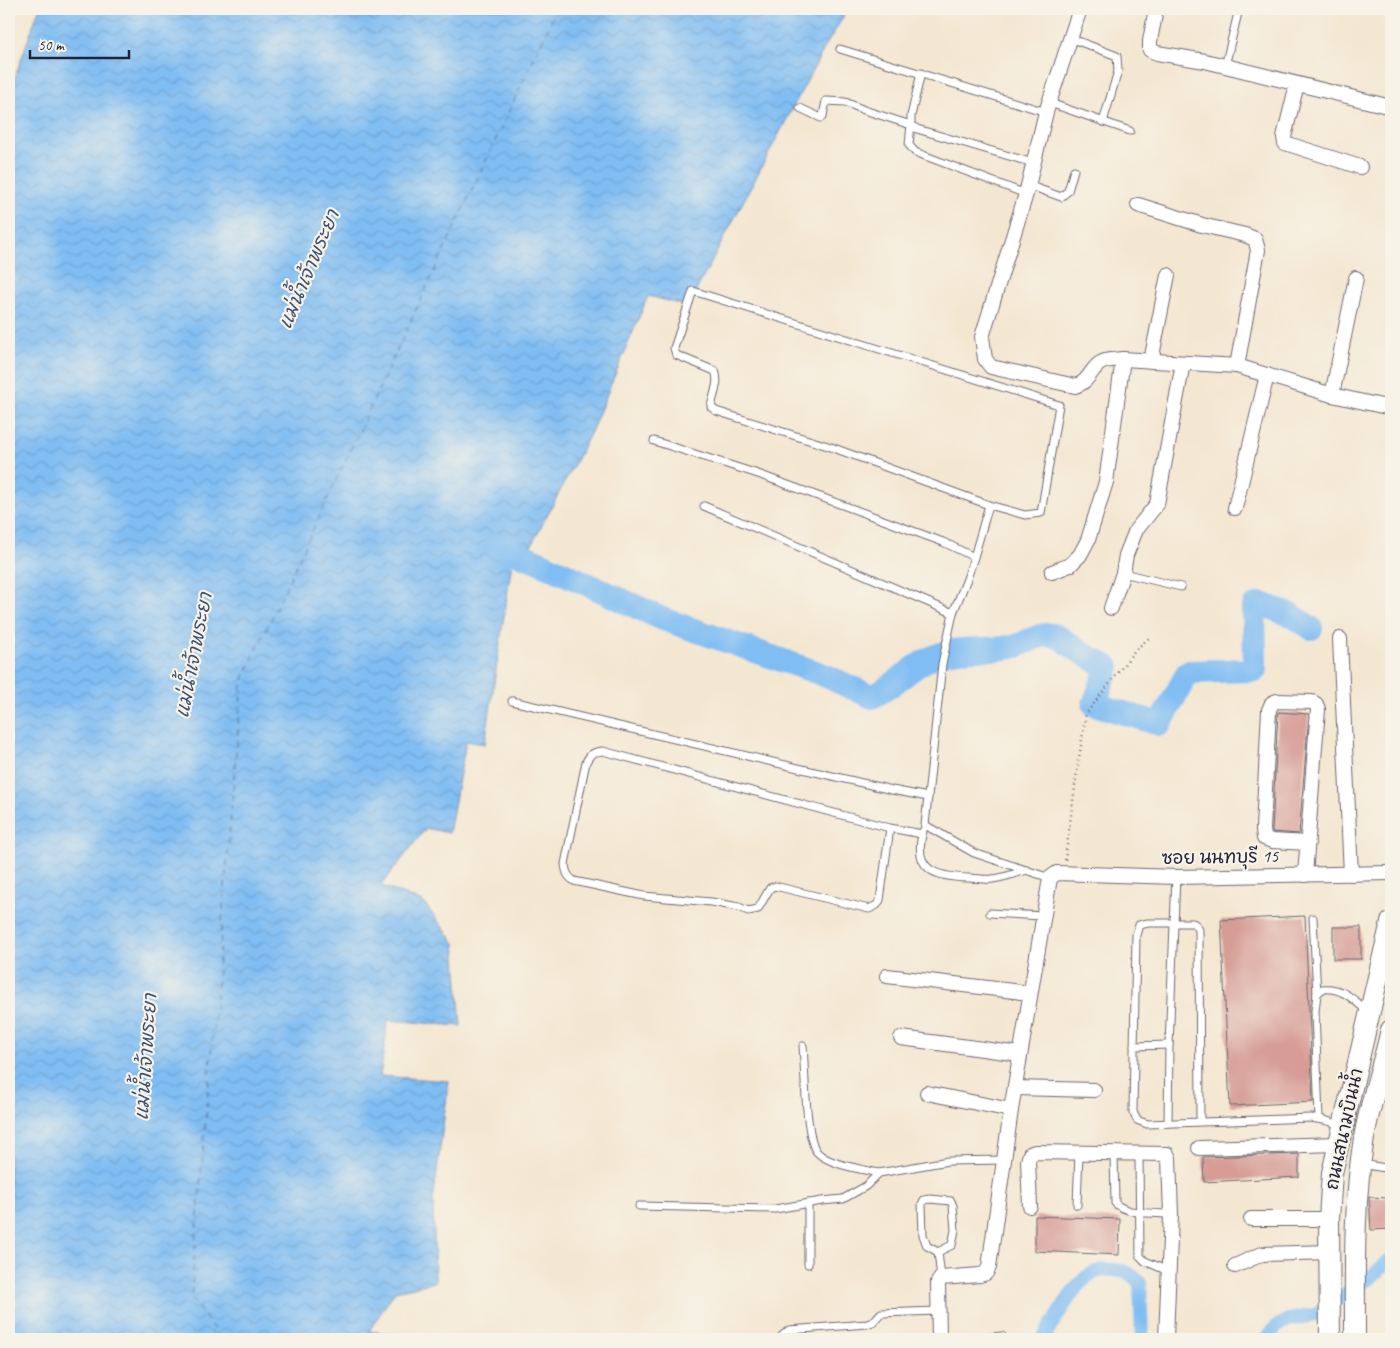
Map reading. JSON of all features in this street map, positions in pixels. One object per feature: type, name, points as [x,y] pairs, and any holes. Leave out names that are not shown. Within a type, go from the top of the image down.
[{"type":"main road","name":"ถนนสนามบินน้ำ","points":[[1330,1339],[1329,1219],[1332,1173],[1391,922]]},
{"type":"main road","name":"ถนนสนามบินน้ำ","points":[[1356,1339],[1354,1273],[1356,1204],[1364,1136],[1390,1039]]},
{"type":"street","points":[[1080,9],[1048,108],[1027,190],[982,338],[985,359],[991,367],[1075,386],[1082,384],[1098,364],[1104,361],[1123,359],[1237,366],[1332,395],[1391,408]]},
{"type":"street","points":[[1156,9],[1150,50],[1157,53],[1225,66],[1391,107]]},
{"type":"street","points":[[1297,84],[1284,137],[1285,143],[1360,167]]},
{"type":"street","points":[[1138,205],[1255,239],[1258,250],[1237,366]]},
{"type":"street","points":[[1151,361],[1168,275]]},
{"type":"street","points":[[1332,395],[1356,278]]},
{"type":"street","points":[[1052,572],[1070,565],[1080,555],[1088,540],[1106,482],[1123,359]]},
{"type":"street","points":[[1111,608],[1123,573],[1126,555],[1136,530],[1157,504],[1182,363]]},
{"type":"street","points":[[1235,508],[1267,375]]},
{"type":"street","points":[[1340,639],[1351,874]]},
{"type":"street","points":[[1305,875],[1308,843],[1318,709],[1316,704],[1312,702],[1277,701],[1272,703],[1269,710],[1262,829],[1264,838],[1272,841],[1308,843]]},
{"type":"street","name":"ซอย นนทบุรี 15","points":[[1057,876],[1176,877],[1391,873]]},
{"type":"street","points":[[939,1339],[938,1282],[941,1278],[980,1275],[986,1273],[988,1267],[1043,916],[1057,876]]},
{"type":"street","points":[[887,976],[1030,994]]},
{"type":"street","points":[[901,1038],[1020,1054]]},
{"type":"street","points":[[1015,1088],[1094,1090]]},
{"type":"street","points":[[927,1093],[1012,1110]]},
{"type":"street","points":[[1199,1148],[1340,1135]]},
{"type":"street","points":[[1030,1206],[1028,1161],[1030,1154],[1036,1152],[1167,1154],[1169,1158],[1171,1214],[1165,1335]]},
{"type":"street","points":[[1251,1219],[1329,1219]]},
{"type":"street","points":[[1236,1266],[1262,1254],[1329,1252]]},
{"type":"lane","points":[[1225,66],[1239,9]]},
{"type":"lane","points":[[1070,38],[1117,56],[1118,71],[1103,122]]},
{"type":"lane","points":[[840,49],[921,74],[1103,122],[1130,131]]},
{"type":"lane","points":[[921,74],[911,116],[909,145],[915,152],[1027,190],[1061,197],[1068,191],[1074,170]]},
{"type":"lane","points":[[800,108],[821,118],[826,101],[845,102],[917,129],[1033,163]]},
{"type":"lane","points":[[692,291],[1059,405],[1041,512],[1025,515],[989,505],[831,447],[716,411],[711,407],[717,376],[715,371],[676,355],[674,348],[692,291]]},
{"type":"lane","points":[[654,441],[758,474],[943,542],[974,557]]},
{"type":"lane","points":[[989,505],[967,580],[953,613],[942,664],[921,853],[925,865],[931,872],[941,876],[993,879],[1027,870]]},
{"type":"lane","points":[[704,506],[953,613]]},
{"type":"lane","points":[[1123,573],[1181,587]]},
{"type":"lane","points":[[512,701],[928,797]]},
{"type":"lane","points":[[890,828],[880,900],[877,905],[869,909],[775,886],[768,892],[758,909],[748,911],[711,902],[644,896],[574,881],[569,878],[565,870],[586,762],[589,755],[594,752],[603,751],[890,828],[922,834]]},
{"type":"lane","points":[[925,825],[974,853],[1027,870],[1057,876]]},
{"type":"lane","points":[[1168,1123],[1169,1045],[1176,877]]},
{"type":"lane","points":[[990,912],[1043,916]]},
{"type":"lane","points":[[1313,918],[1319,1119]]},
{"type":"lane","points":[[1200,1122],[1199,930],[1193,923],[1174,922],[1139,925],[1136,935],[1133,1112],[1137,1120],[1147,1124],[1319,1119],[1340,1135]]},
{"type":"lane","points":[[1316,994],[1322,989],[1337,989],[1349,996],[1369,1013]]},
{"type":"lane","points":[[1134,1046],[1169,1045]]},
{"type":"lane","points":[[803,1046],[810,1131],[816,1151],[826,1159],[879,1173],[948,1161],[1004,1160]]},
{"type":"lane","points":[[1077,1205],[1079,1153]]},
{"type":"lane","points":[[1114,1153],[1115,1204],[1124,1209],[1139,1213],[1171,1214]]},
{"type":"lane","points":[[1139,1154],[1140,1256],[1145,1261],[1169,1272]]},
{"type":"lane","points":[[1361,1164],[1391,1169]]},
{"type":"lane","points":[[639,1206],[776,1209],[843,1199],[866,1186],[879,1173]]},
{"type":"lane","points":[[924,1200],[951,1201],[953,1206],[954,1239],[952,1245],[938,1252],[927,1246],[923,1236],[921,1212],[924,1200]]},
{"type":"lane","points":[[808,1204],[808,1264]]},
{"type":"lane","points":[[938,1252],[941,1278]]},
{"type":"lane","points":[[781,1339],[788,1330],[867,1324],[873,1322],[881,1312],[938,1311]]},
{"type":"lane","points":[[976,1339],[1002,1336]]},
{"type":"path","points":[[1057,876],[1086,714],[1136,649],[1149,638]]},
{"type":"water","name":"แม่น้ำเจ้าพระยา","points":[[39,9],[848,9],[826,45],[688,306],[648,296],[591,432],[520,567],[512,562],[485,744],[466,741],[449,833],[426,828],[381,886],[423,902],[455,943],[461,1026],[388,1020],[380,1076],[449,1081],[433,1200],[435,1282],[395,1291],[369,1331],[408,1336],[408,1339],[9,1339],[9,94]]},
{"type":"building","points":[[1278,712],[1309,714],[1299,834],[1272,832]]},
{"type":"building","points":[[1305,916],[1313,1102],[1230,1106],[1221,920]]},
{"type":"building","points":[[1333,927],[1361,927],[1361,959],[1333,959]]},
{"type":"building","points":[[1299,1154],[1299,1177],[1204,1182],[1203,1157]]},
{"type":"building","points":[[1369,1197],[1391,1198],[1391,1229],[1371,1230]]},
{"type":"building","points":[[1035,1216],[1120,1219],[1119,1255],[1035,1251]]},
{"type":"waterway","points":[[496,545],[537,561],[663,619],[824,675],[872,697],[934,656],[962,650],[1007,648],[1020,645],[1042,635],[1052,635],[1063,639],[1108,667],[1094,704],[1160,724],[1188,672],[1255,670],[1254,607],[1262,604],[1293,616],[1311,628]]},
{"type":"waterway","points":[[1266,1339],[1276,1327],[1288,1320],[1314,1315],[1371,1277],[1391,1259]]},
{"type":"waterway","points":[[1043,1339],[1078,1286],[1091,1274],[1110,1270],[1128,1273],[1140,1283],[1142,1339]]},
{"type":"ferry route","points":[[221,1339],[191,1298],[242,681],[557,9]]}]
